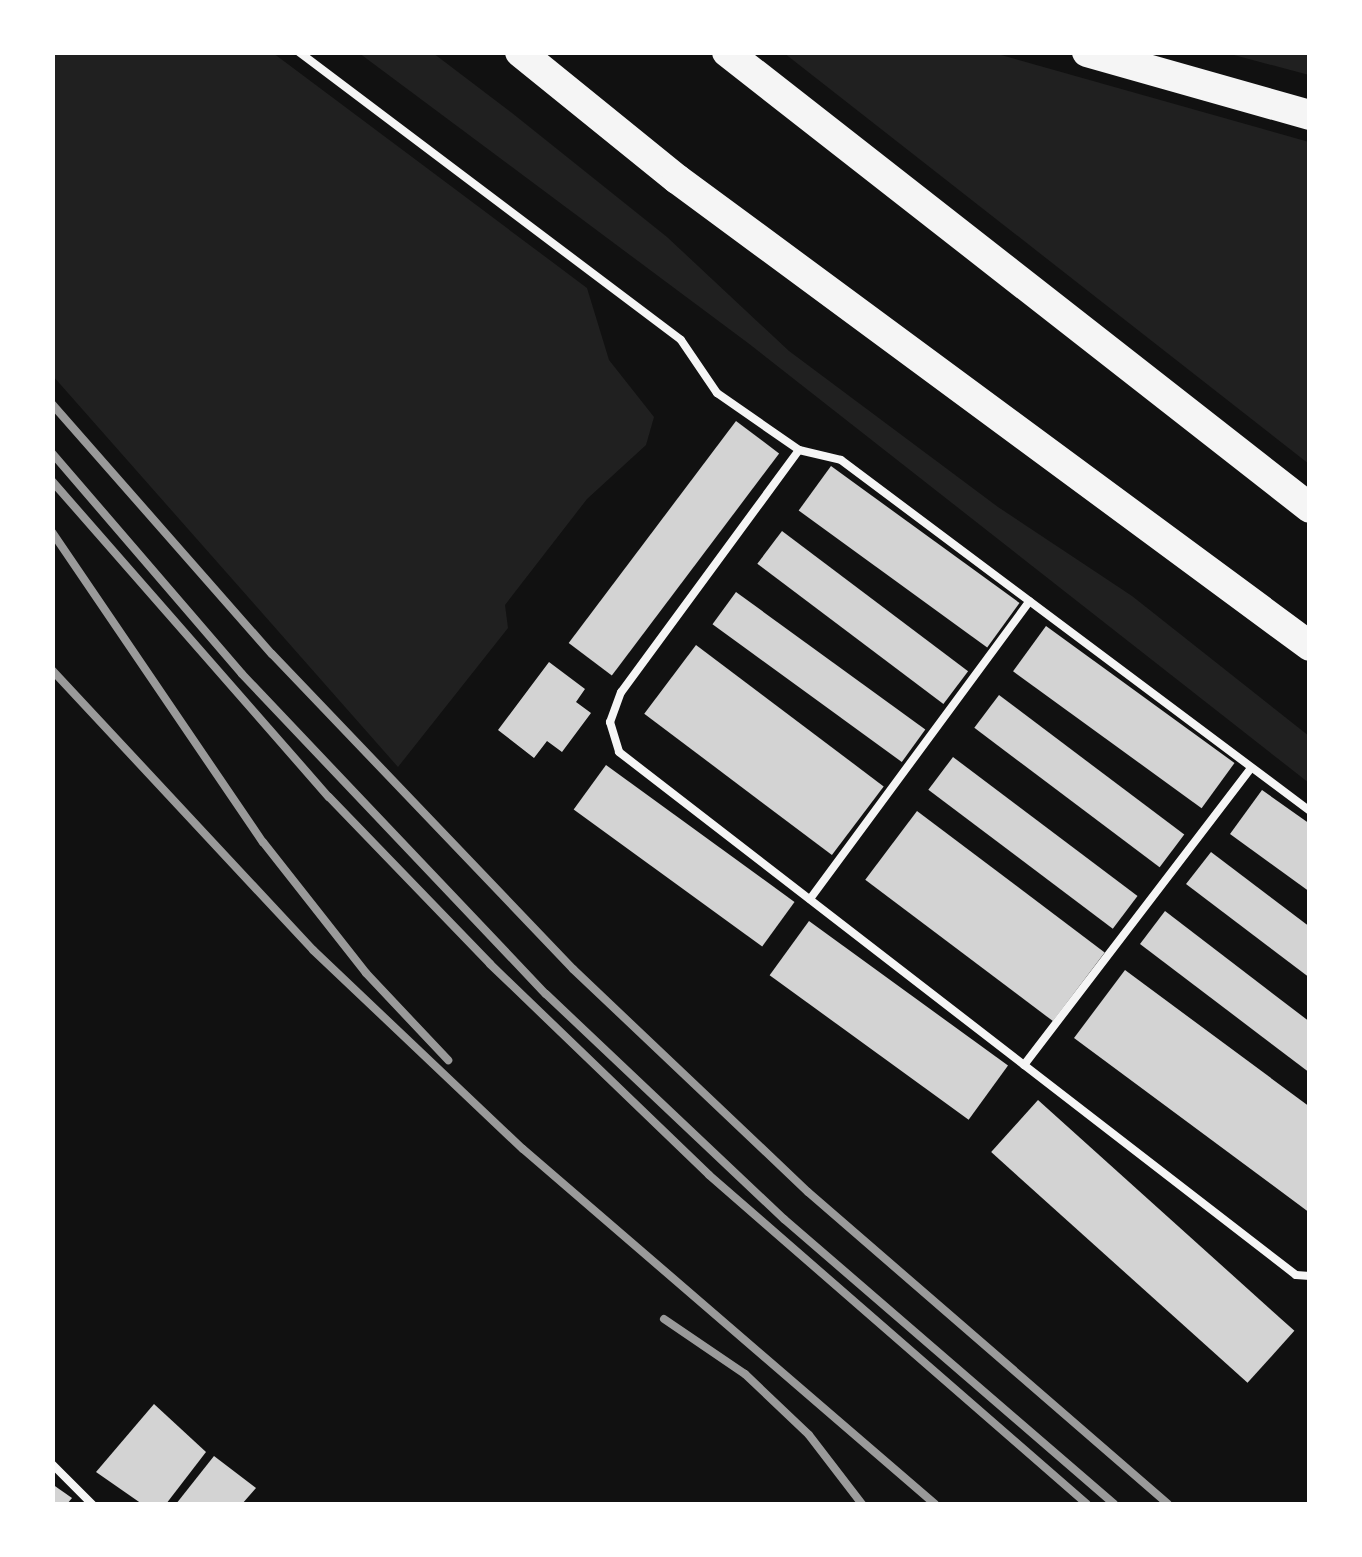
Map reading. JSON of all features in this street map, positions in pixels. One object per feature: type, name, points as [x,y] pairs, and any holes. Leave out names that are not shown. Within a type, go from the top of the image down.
[{"type":"highway","points":[[520,52],[677,178],[1310,646]]},
{"type":"highway","points":[[727,52],[1310,508]]},
{"type":"highway","points":[[1087,52],[1310,115]]},
{"type":"lane","points":[[299,52],[681,340],[716,393],[799,450],[841,460],[1310,812]]},
{"type":"lane","points":[[799,450],[621,692],[610,722],[619,752],[1296,1275],[1310,1276]]},
{"type":"lane","points":[[810,899],[1030,601]]},
{"type":"lane","points":[[1024,1065],[1251,768]]},
{"type":"lane","points":[[52,1464],[92,1504]]},
{"type":"shaded area","points":[[52,53],[273,53],[587,288],[609,360],[654,417],[646,445],[587,499],[505,605],[508,628],[398,767],[53,376]]},
{"type":"shaded area","points":[[359,53],[433,53],[512,113],[667,237],[789,351],[998,507],[1132,596],[1309,736],[1309,783],[748,343]]},
{"type":"shaded area","points":[[784,53],[994,53],[1309,142],[1309,464]]},
{"type":"shaded area","points":[[1224,53],[1309,53],[1309,75],[1234,55]]},
{"type":"building","points":[[736,421],[779,453],[612,676],[569,643]]},
{"type":"building","points":[[831,466],[1020,603],[987,647],[799,510]]},
{"type":"building","points":[[782,531],[968,671],[943,704],[757,564]]},
{"type":"building","points":[[736,592],[925,730],[902,762],[712,624]]},
{"type":"building","points":[[1046,626],[1235,763],[1202,808],[1013,671]]},
{"type":"building","points":[[696,645],[884,786],[832,855],[644,714]]},
{"type":"building","points":[[549,662],[585,689],[576,702],[591,713],[562,752],[547,741],[534,758],[498,730]]},
{"type":"building","points":[[999,695],[1184,835],[1160,867],[974,728]]},
{"type":"building","points":[[953,757],[1137,896],[1113,929],[928,790]]},
{"type":"building","points":[[606,765],[795,902],[762,946],[574,809]]},
{"type":"building","points":[[1262,790],[1310,824],[1310,892],[1230,834]]},
{"type":"building","points":[[917,811],[1105,952],[1053,1021],[865,880]]},
{"type":"building","points":[[1211,852],[1310,927],[1310,978],[1186,884]]},
{"type":"building","points":[[1165,911],[1310,1022],[1310,1073],[1140,944]]},
{"type":"building","points":[[809,921],[1008,1066],[969,1120],[770,975]]},
{"type":"building","points":[[1125,970],[1310,1107],[1310,1213],[1074,1038]]},
{"type":"building","points":[[1038,1100],[1294,1331],[1248,1383],[991,1152]]},
{"type":"building","points":[[154,1404],[206,1452],[166,1504],[142,1504],[96,1472]]},
{"type":"building","points":[[214,1456],[256,1488],[242,1504],[176,1504]]},
{"type":"building","points":[[52,1484],[72,1498],[67,1504],[52,1504]]},
{"type":"railway","points":[[52,404],[272,654],[573,969],[808,1192],[1168,1504]]},
{"type":"railway","points":[[52,453],[242,674],[546,994],[784,1219],[1114,1504]]},
{"type":"railway","points":[[52,481],[329,797],[490,964],[709,1175],[1087,1504]]},
{"type":"railway","points":[[52,532],[263,842],[366,973],[448,1060]]},
{"type":"railway","points":[[52,670],[313,950],[523,1149],[935,1504]]},
{"type":"railway","points":[[664,1319],[745,1374],[809,1435],[862,1504]]}]
